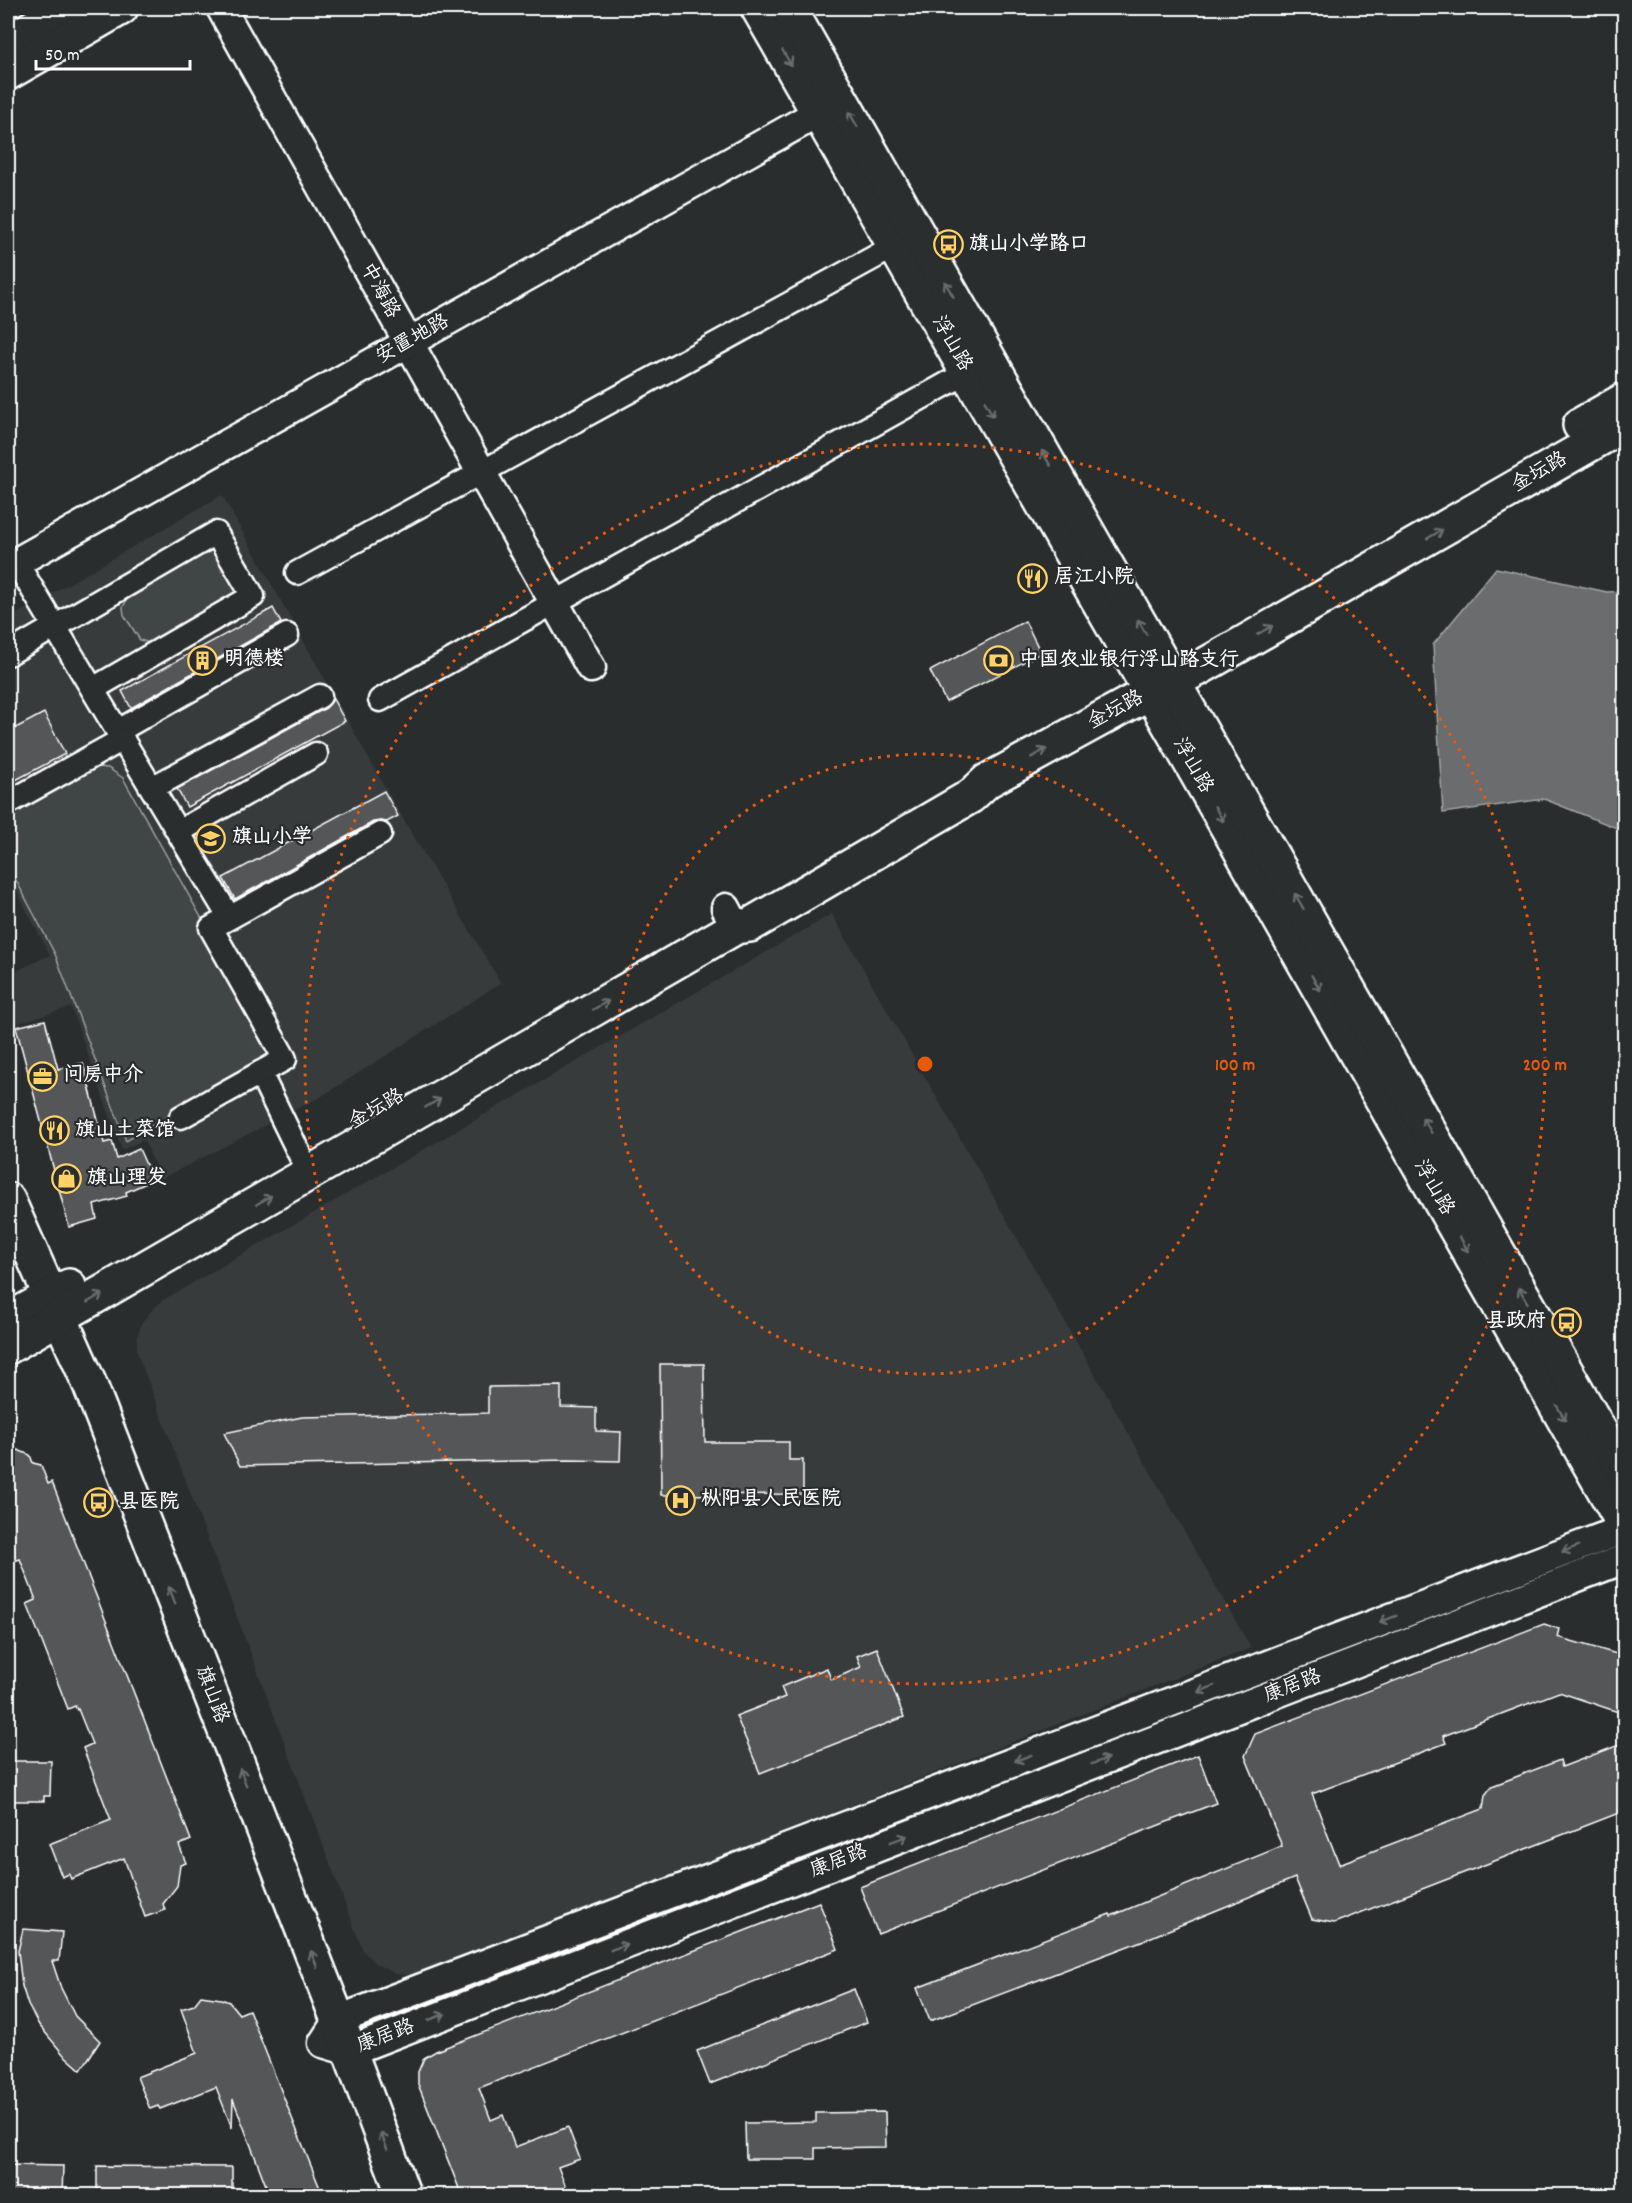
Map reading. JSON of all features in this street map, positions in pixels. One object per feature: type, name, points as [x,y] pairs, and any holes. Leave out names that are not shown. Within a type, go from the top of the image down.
[{"type":"main road","points":[[8,42],[66,8]]},
{"type":"main road","points":[[8,73],[121,8]]},
{"type":"main road","name":"浮山路","points":[[758,8],[968,372],[1156,677],[1624,1473]]},
{"type":"main road","name":"浮山路","points":[[789,8],[1624,1527]]},
{"type":"main road","name":"金坛路","points":[[1156,677],[1624,400]]},
{"type":"main road","name":"金坛路","points":[[731,917],[750,925],[971,796],[982,772],[1624,425]]},
{"type":"main road","name":"金坛路","points":[[8,1347],[38,1314],[300,1155],[731,917]]},
{"type":"main road","name":"金坛路","points":[[38,1314],[731,917]]},
{"type":"main road","name":"旗山路","points":[[8,1200],[38,1314]]},
{"type":"main road","name":"旗山路","points":[[8,1250],[38,1314],[107,1488],[405,2196]]},
{"type":"main road","name":"旗山路","points":[[337,2038],[382,2196]]},
{"type":"street","name":"中海路","points":[[221,8],[591,668]]},
{"type":"street","name":"安置地路","points":[[12,564],[818,113]]},
{"type":"street","points":[[297,573],[894,246]]},
{"type":"street","points":[[380,700],[968,372]]},
{"type":"street","points":[[8,654],[216,533],[253,596],[93,689]]},
{"type":"street","points":[[12,564],[55,627],[229,917]]},
{"type":"street","points":[[8,803],[287,635]]},
{"type":"street","points":[[152,788],[320,696]]},
{"type":"street","points":[[178,832],[316,754]]},
{"type":"street","points":[[181,1117],[285,1059],[211,928],[380,834]]},
{"type":"street","points":[[260,1073],[300,1155]]},
{"type":"street","name":"康居路","points":[[337,2038],[1624,1527]]},
{"type":"street","name":"康居路","points":[[337,2038],[1624,1559]]},
{"type":"shaded area","name":"旗山小学","points":[[222,495],[392,800],[501,983],[322,1096],[161,1179],[144,1140],[122,1150],[71,1007],[12,1025],[8,1015],[8,975],[50,955],[8,875],[8,619]]},
{"type":"shaded area","points":[[211,549],[238,592],[159,641],[149,643],[140,640],[124,615],[123,607],[128,598]]},
{"type":"shaded area","points":[[1496,568],[1607,592],[1624,591],[1624,831],[1544,799],[1443,813],[1433,645]]},
{"type":"shaded area","points":[[97,767],[108,768],[123,778],[267,1035],[270,1053],[259,1064],[126,1141],[55,954],[8,865],[8,814],[85,771]]},
{"type":"shaded area","name":"枞阳县人民医院","points":[[832,914],[1251,1648],[419,1976],[396,1974],[376,1964],[363,1951],[137,1352],[137,1337],[142,1322],[163,1300]]},
{"type":"building","name":"明德楼","points":[[273,608],[281,623],[131,708],[122,691]]},
{"type":"building","points":[[1025,621],[1041,653],[946,702],[930,671]]},
{"type":"building","points":[[333,699],[345,721],[187,807],[177,789],[326,708]]},
{"type":"building","points":[[44,713],[65,754],[8,784],[8,732]]},
{"type":"building","points":[[384,791],[398,816],[387,822],[373,822],[235,899],[223,878]]},
{"type":"building","points":[[45,1020],[58,1069],[83,1063],[104,1143],[112,1141],[117,1159],[139,1149],[153,1180],[126,1192],[127,1196],[94,1205],[97,1219],[69,1227],[16,1027]]},
{"type":"building","points":[[660,1364],[704,1364],[705,1442],[789,1442],[789,1460],[803,1460],[803,1494],[661,1495]]},
{"type":"building","points":[[561,1386],[561,1407],[596,1408],[596,1431],[621,1432],[620,1461],[240,1466],[224,1433],[302,1417],[488,1413],[488,1387]]},
{"type":"building","points":[[8,1446],[30,1455],[33,1463],[41,1465],[48,1484],[52,1482],[191,1840],[179,1845],[186,1863],[180,1865],[177,1886],[163,1904],[165,1910],[145,1917],[124,1858],[71,1879],[69,1874],[62,1877],[49,1844],[111,1820],[83,1748],[92,1744],[78,1709],[75,1706],[68,1709],[27,1604],[36,1600],[20,1559],[11,1562],[8,1553]]},
{"type":"building","points":[[1544,1624],[1559,1629],[1557,1637],[1624,1656],[1624,1714],[1559,1692],[1443,1736],[1446,1743],[1312,1794],[1339,1864],[1483,1809],[1485,1795],[1492,1786],[1560,1760],[1562,1767],[1624,1743],[1624,1811],[1334,1923],[1312,1919],[1295,1878],[1144,1940],[930,2021],[917,1988],[1110,1914],[1111,1916],[1282,1846],[1245,1756],[1255,1734]]},
{"type":"building","points":[[877,1648],[904,1717],[760,1773],[736,1716],[785,1697],[781,1687],[827,1668],[831,1680],[861,1667],[857,1656]]},
{"type":"building","points":[[1198,1755],[1216,1803],[878,1934],[860,1887]]},
{"type":"building","points":[[8,1761],[51,1761],[50,1796],[44,1796],[44,1801],[8,1801]]},
{"type":"building","points":[[819,1902],[838,1949],[479,2088],[491,2120],[503,2115],[515,2147],[568,2127],[580,2159],[558,2167],[568,2192],[559,2196],[503,2196],[496,2191],[485,2189],[462,2196],[418,2084],[418,2072],[424,2058],[436,2051]]},
{"type":"building","points":[[23,1929],[62,1932],[59,1961],[52,1961],[61,1988],[75,2016],[100,2041],[81,2070],[63,2054],[39,2025],[28,2005],[22,1986],[18,1951]]},
{"type":"building","points":[[854,1989],[867,2022],[710,2084],[697,2051]]},
{"type":"building","points":[[201,1996],[229,2002],[239,2014],[249,2010],[323,2196],[270,2196],[233,2099],[232,2128],[216,2087],[160,2109],[158,2106],[150,2109],[137,2077],[197,2053],[181,2009],[194,2005]]},
{"type":"building","points":[[885,2112],[886,2147],[815,2148],[815,2159],[746,2159],[745,2123],[816,2122],[816,2113]]},
{"type":"building","points":[[8,2165],[63,2166],[62,2196],[8,2196]]},
{"type":"building","points":[[97,2166],[232,2167],[232,2196],[97,2196]]},
{"type":"place","name":"旗山小学路口","points":[[948,245]]},
{"type":"place","name":"居江小院","points":[[1033,578]]},
{"type":"place","name":"明德楼","points":[[203,660]]},
{"type":"place","name":"中国农业银行浮山路支行","points":[[998,661]]},
{"type":"place","name":"旗山小学","points":[[211,838]]},
{"type":"place","name":"问房中介","points":[[42,1076]]},
{"type":"place","name":"旗山土菜馆","points":[[54,1131]]},
{"type":"place","name":"旗山理发","points":[[66,1179]]},
{"type":"place","name":"县政府","points":[[1567,1322]]},
{"type":"place","name":"枞阳县人民医院","points":[[680,1500]]},
{"type":"place","name":"县医院","points":[[98,1503]]}]
